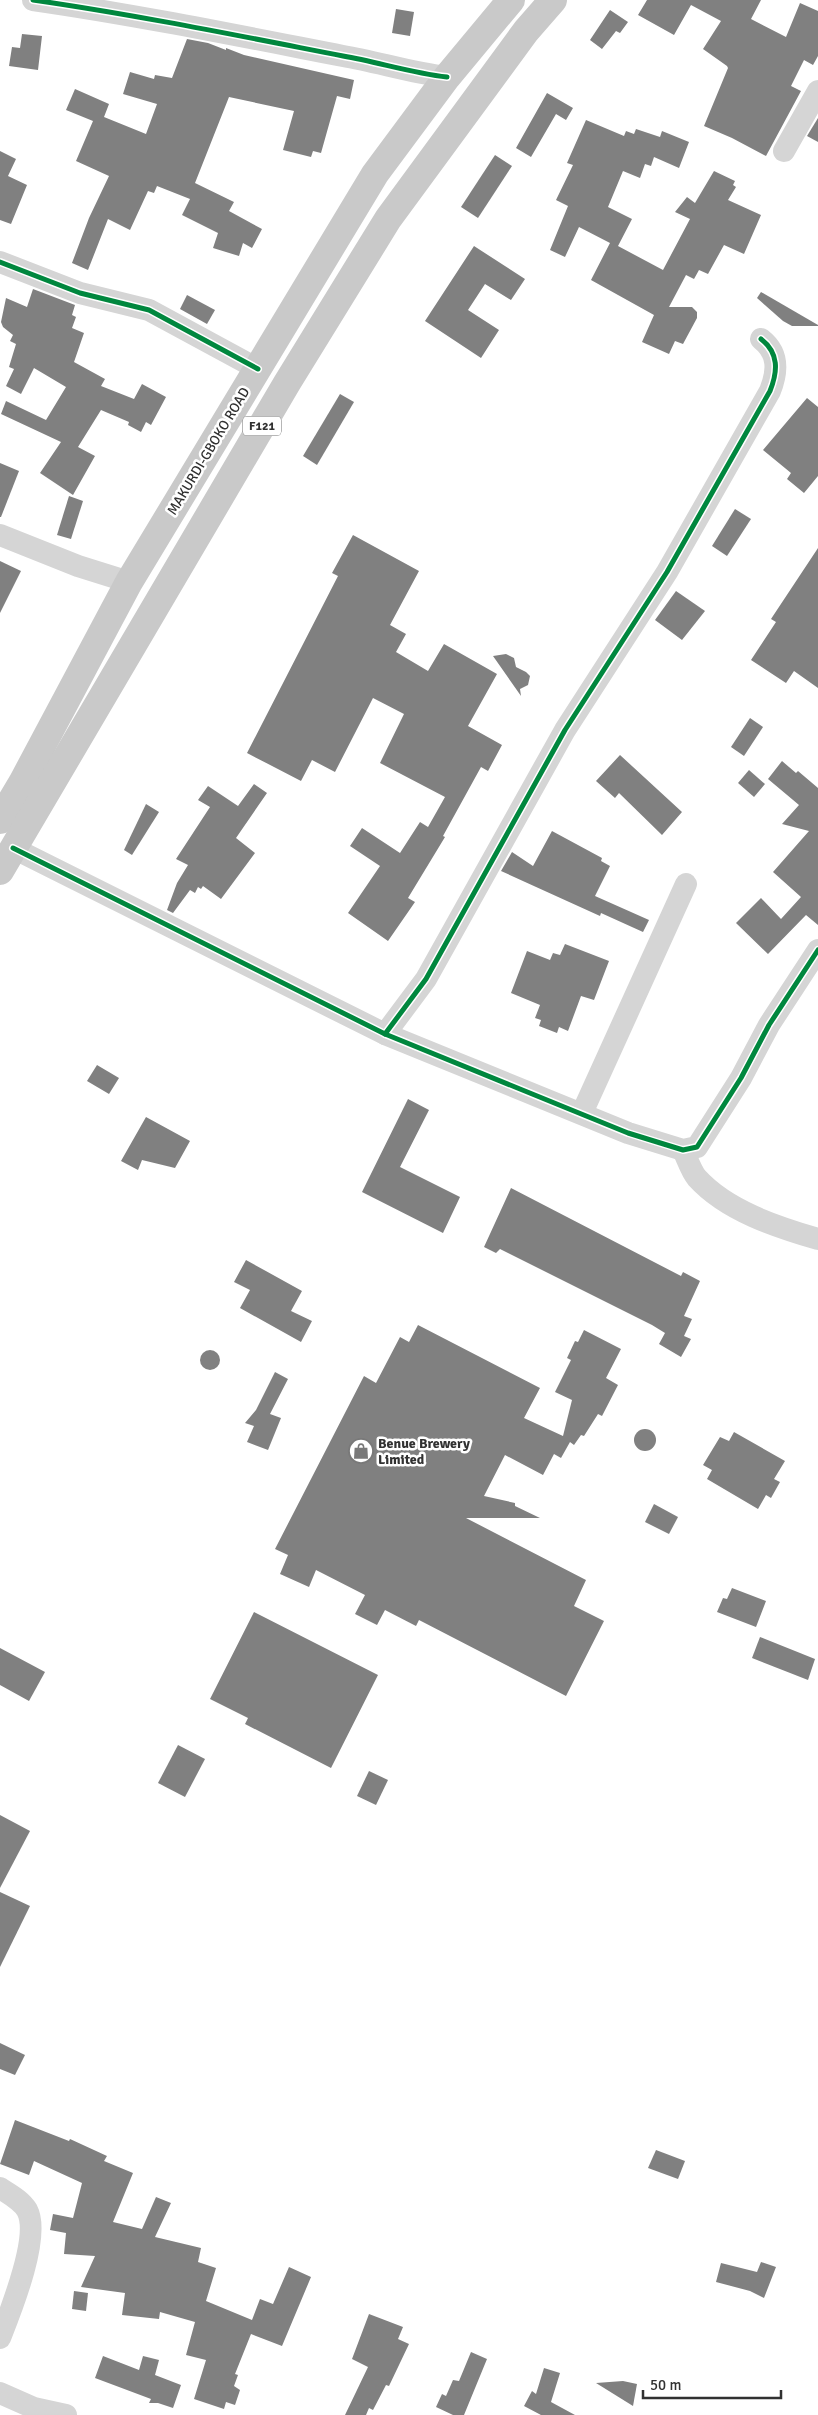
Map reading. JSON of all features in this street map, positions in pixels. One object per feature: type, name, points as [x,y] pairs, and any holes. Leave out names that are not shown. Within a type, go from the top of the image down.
[{"type":"main road","name":"MAKURDI-GBOKO ROAD","points":[[0,820],[22,783],[129,582],[375,174],[447,77],[511,0]]},
{"type":"main road","name":"F121","points":[[6,859],[282,392],[388,219],[526,31],[553,0]]},
{"type":"street","points":[[33,0],[224,32],[295,48],[447,77]]},
{"type":"street","points":[[784,151],[818,91]]},
{"type":"street","points":[[0,262],[80,293],[149,310],[258,369]]},
{"type":"street","points":[[385,1034],[426,979],[565,730],[667,572],[770,391],[777,375],[775,360],[760,339]]},
{"type":"street","points":[[0,535],[78,566],[129,582]]},
{"type":"street","points":[[6,859],[385,1034],[628,1133],[683,1150],[697,1147],[741,1078],[769,1024],[818,950]]},
{"type":"street","points":[[582,1114],[686,884]]},
{"type":"street","points":[[683,1150],[696,1177],[728,1203],[780,1228],[818,1240]]},
{"type":"street","points":[[0,2188],[23,2204],[32,2226],[28,2250],[0,2338]]},
{"type":"street","points":[[0,2393],[34,2408],[66,2415]]},
{"type":"building","points":[[647,0],[761,0],[751,19],[786,37],[800,3],[818,11],[818,56],[813,65],[804,60],[791,86],[801,91],[766,156],[704,126],[728,68],[703,49],[721,21],[691,5],[674,35],[638,15]]},
{"type":"building","points":[[396,9],[414,12],[410,36],[392,33]]},
{"type":"building","points":[[610,10],[628,22],[620,33],[616,31],[602,49],[590,40]]},
{"type":"building","points":[[22,34],[42,36],[38,70],[9,66],[12,47],[20,48]]},
{"type":"building","points":[[187,39],[208,43],[226,50],[226,48],[244,55],[354,80],[350,99],[337,96],[321,153],[313,151],[311,157],[283,150],[294,111],[229,97],[195,183],[234,202],[229,211],[262,229],[252,248],[243,243],[239,256],[213,248],[218,233],[182,215],[190,199],[157,186],[154,193],[148,191],[130,230],[108,219],[88,270],[72,263],[89,218],[109,176],[76,161],[93,121],[66,110],[75,89],[109,104],[104,117],[146,134],[157,104],[123,94],[130,72],[154,79],[155,75],[172,78]]},
{"type":"building","points":[[547,93],[573,108],[566,120],[556,114],[531,157],[516,148]]},
{"type":"building","points":[[818,118],[818,142],[807,136]]},
{"type":"building","points":[[586,120],[624,136],[626,131],[634,134],[636,129],[660,137],[662,131],[689,142],[679,168],[654,157],[651,166],[645,164],[640,178],[623,171],[608,207],[632,219],[618,246],[663,270],[690,219],[675,212],[687,197],[695,203],[714,171],[735,181],[733,185],[736,187],[728,200],[761,215],[744,254],[724,245],[708,274],[699,270],[694,279],[686,275],[669,307],[692,307],[697,312],[697,318],[683,344],[675,341],[669,354],[642,342],[654,315],[591,280],[610,243],[579,227],[565,257],[550,250],[568,206],[556,200],[573,165],[567,163]]},
{"type":"building","points":[[0,151],[16,159],[8,176],[27,185],[11,224],[0,220]]},
{"type":"building","points":[[495,155],[512,166],[478,218],[461,207]]},
{"type":"building","points":[[474,246],[525,279],[511,300],[485,284],[468,310],[499,330],[481,358],[425,321]]},
{"type":"building","points":[[33,289],[75,305],[72,315],[76,317],[72,328],[84,333],[74,362],[105,379],[101,386],[134,399],[142,384],[166,397],[151,425],[146,422],[141,432],[128,425],[129,422],[101,410],[78,447],[95,456],[73,495],[40,473],[61,442],[1,414],[6,401],[46,420],[66,387],[34,368],[21,394],[6,386],[14,369],[9,367],[16,344],[10,341],[13,335],[3,327],[1,322],[6,298],[27,307]]},
{"type":"building","points":[[761,292],[818,326],[792,326],[783,321],[757,298]]},
{"type":"building","points":[[187,295],[215,310],[207,324],[180,309]]},
{"type":"building","points":[[340,394],[354,402],[317,465],[303,456]]},
{"type":"building","points":[[807,398],[818,407],[818,476],[804,493],[787,479],[791,473],[763,450]]},
{"type":"building","points":[[0,463],[19,471],[1,517],[0,517]]},
{"type":"building","points":[[69,496],[83,501],[71,539],[57,535]]},
{"type":"building","points":[[735,509],[751,519],[727,556],[712,546]]},
{"type":"building","points":[[353,535],[419,571],[390,625],[406,634],[396,652],[428,671],[444,644],[497,674],[468,726],[502,745],[488,771],[481,767],[443,836],[445,837],[408,898],[415,902],[388,941],[348,913],[380,866],[350,846],[362,828],[400,853],[420,822],[428,827],[445,797],[380,763],[404,714],[373,698],[335,772],[312,760],[301,781],[247,753],[338,576],[332,573]]},
{"type":"building","points":[[818,548],[818,688],[794,671],[786,683],[751,660],[776,622],[771,619]]},
{"type":"building","points":[[0,561],[21,571],[0,613]]},
{"type":"building","points":[[676,591],[705,611],[682,640],[655,620]]},
{"type":"building","points":[[506,654],[514,658],[516,667],[530,676],[528,685],[520,689],[521,696],[493,656]]},
{"type":"building","points":[[750,718],[763,727],[744,756],[731,747]]},
{"type":"building","points":[[620,755],[682,812],[662,835],[619,793],[615,798],[596,781]]},
{"type":"building","points":[[782,761],[796,773],[798,771],[818,788],[818,925],[806,915],[768,954],[736,923],[761,898],[781,919],[801,897],[773,872],[809,831],[782,824],[799,805],[768,779]]},
{"type":"building","points":[[749,770],[765,784],[754,797],[738,783]]},
{"type":"building","points":[[254,784],[267,793],[236,838],[255,853],[221,899],[203,886],[201,889],[198,887],[195,893],[190,890],[173,913],[167,910],[177,883],[188,865],[176,859],[210,807],[198,800],[208,786],[238,806]]},
{"type":"building","points":[[146,804],[159,812],[132,855],[124,850]]},
{"type":"building","points":[[552,831],[602,858],[601,861],[610,866],[595,896],[649,920],[643,932],[601,913],[600,916],[501,871],[512,852],[533,866]]},
{"type":"building","points":[[565,944],[609,961],[594,1000],[581,996],[568,1031],[559,1027],[557,1033],[539,1026],[541,1020],[535,1018],[540,1005],[511,993],[527,951],[550,960],[553,953],[560,955]]},
{"type":"building","points":[[97,1065],[119,1078],[109,1094],[87,1081]]},
{"type":"building","points":[[408,1099],[429,1110],[400,1167],[460,1197],[443,1233],[362,1192]]},
{"type":"building","points":[[146,1117],[190,1141],[175,1168],[142,1160],[138,1170],[121,1161]]},
{"type":"building","points":[[511,1188],[681,1276],[683,1272],[700,1281],[684,1316],[692,1319],[684,1336],[691,1339],[681,1357],[659,1344],[665,1333],[652,1325],[500,1249],[496,1253],[484,1247]]},
{"type":"building","points":[[246,1260],[302,1291],[291,1311],[312,1321],[301,1342],[240,1308],[250,1290],[234,1282]]},
{"type":"building","points":[[418,1325],[540,1388],[524,1418],[563,1436],[572,1400],[555,1392],[571,1360],[567,1358],[575,1341],[578,1342],[584,1330],[621,1349],[606,1378],[618,1385],[602,1416],[598,1414],[584,1436],[581,1435],[574,1445],[570,1442],[561,1458],[554,1454],[543,1475],[505,1455],[484,1496],[515,1503],[515,1506],[540,1518],[466,1518],[586,1580],[574,1606],[604,1621],[566,1696],[419,1620],[416,1626],[385,1610],[377,1625],[355,1614],[365,1595],[316,1570],[309,1587],[280,1574],[288,1555],[275,1549],[364,1376],[376,1383],[400,1337],[409,1342]]},
{"type":"building","points":[[210,1350],[217,1353],[220,1360],[217,1367],[210,1370],[203,1367],[200,1360],[203,1353]]},
{"type":"building","points":[[275,1372],[288,1379],[270,1414],[281,1418],[268,1450],[247,1442],[254,1426],[245,1423],[256,1410]]},
{"type":"building","points":[[641,1429],[649,1429],[656,1436],[656,1444],[649,1451],[641,1451],[634,1444],[634,1436]]},
{"type":"building","points":[[734,1432],[785,1461],[774,1479],[780,1482],[771,1498],[766,1495],[758,1509],[707,1479],[712,1470],[703,1465],[720,1437],[729,1441]]},
{"type":"building","points":[[654,1504],[678,1517],[669,1534],[645,1522]]},
{"type":"building","points":[[732,1588],[766,1601],[756,1627],[717,1612],[723,1598],[727,1599]]},
{"type":"building","points":[[254,1612],[378,1675],[331,1768],[245,1724],[248,1718],[210,1699]]},
{"type":"building","points":[[760,1637],[815,1659],[808,1680],[752,1658]]},
{"type":"building","points":[[0,1648],[45,1672],[29,1701],[0,1685]]},
{"type":"building","points":[[178,1745],[205,1759],[185,1797],[158,1783]]},
{"type":"building","points":[[369,1771],[388,1780],[376,1805],[357,1796]]},
{"type":"building","points":[[0,1815],[30,1831],[0,1888]]},
{"type":"building","points":[[0,1892],[30,1906],[0,1967]]},
{"type":"building","points":[[0,2043],[25,2055],[15,2075],[0,2069]]},
{"type":"building","points":[[15,2120],[69,2141],[70,2139],[107,2156],[104,2161],[133,2173],[113,2222],[142,2229],[156,2197],[171,2203],[155,2237],[201,2248],[198,2262],[216,2268],[206,2301],[252,2320],[260,2299],[273,2304],[289,2267],[311,2277],[282,2346],[251,2334],[235,2374],[238,2375],[234,2386],[240,2390],[235,2405],[226,2402],[224,2409],[194,2399],[206,2360],[186,2355],[195,2322],[160,2312],[159,2319],[122,2315],[125,2293],[81,2287],[95,2256],[64,2254],[66,2233],[50,2230],[53,2214],[73,2218],[82,2183],[34,2161],[29,2175],[0,2164]]},
{"type":"building","points":[[656,2150],[685,2161],[678,2179],[648,2168]]},
{"type":"building","points":[[761,2262],[776,2267],[764,2298],[750,2291],[716,2282],[721,2263],[757,2272]]},
{"type":"building","points":[[74,2291],[88,2293],[86,2311],[72,2309]]},
{"type":"building","points":[[369,2314],[403,2327],[398,2339],[409,2344],[389,2386],[386,2385],[373,2410],[369,2408],[366,2415],[345,2415],[368,2367],[352,2359]]},
{"type":"building","points":[[471,2352],[487,2359],[464,2415],[453,2415],[436,2407],[442,2394],[446,2396],[453,2380],[459,2381]]},
{"type":"building","points":[[103,2356],[139,2370],[143,2356],[159,2360],[155,2375],[181,2385],[173,2408],[158,2403],[149,2403],[151,2399],[95,2378]]},
{"type":"building","points":[[544,2368],[560,2373],[551,2402],[575,2415],[541,2415],[524,2406],[532,2391],[536,2394]]},
{"type":"building","points":[[623,2381],[637,2384],[633,2406],[596,2383]]},
{"type":"cycle path","points":[[33,0],[188,26],[447,77]]},
{"type":"cycle path","points":[[0,262],[80,293],[149,310],[258,369]]},
{"type":"cycle path","points":[[385,1034],[426,979],[565,730],[667,572],[770,391],[775,376],[774,356],[767,344],[761,339]]},
{"type":"cycle path","points":[[13,848],[385,1034],[628,1133],[683,1150],[697,1147],[741,1078],[769,1025],[818,950]]},
{"type":"place","name":"Benue Brewery Limited","points":[[361,1451]]}]
